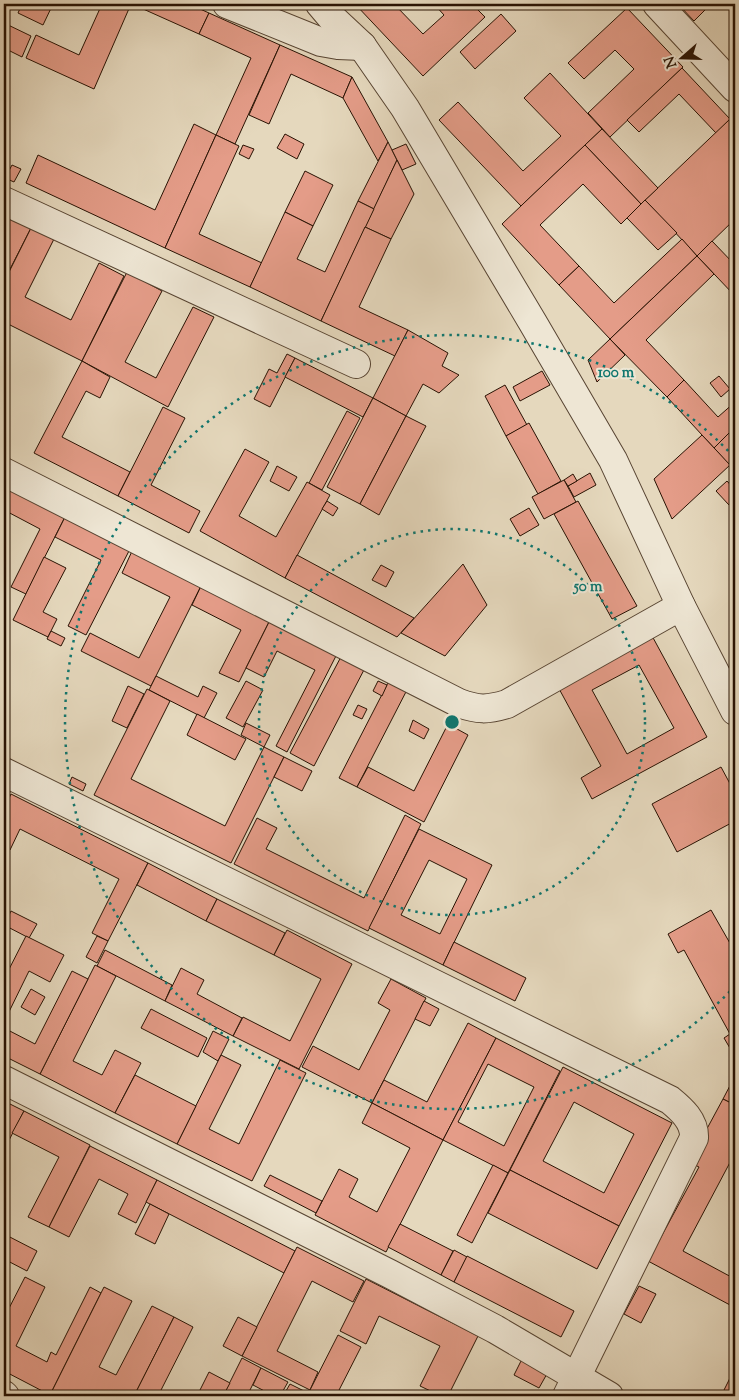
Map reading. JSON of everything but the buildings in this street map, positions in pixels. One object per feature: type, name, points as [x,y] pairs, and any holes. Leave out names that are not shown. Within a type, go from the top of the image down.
[{"type":"street","points":[[228,4],[321,42],[362,46]]},
{"type":"street","points":[[320,4],[362,46],[405,108],[608,451],[681,606],[735,712]]},
{"type":"street","points":[[657,4],[735,88]]},
{"type":"street","points":[[4,201],[356,364]]},
{"type":"street","points":[[4,472],[475,709],[487,709],[507,704],[681,606]]},
{"type":"street","points":[[4,772],[670,1100],[680,1109],[694,1127],[694,1138],[571,1387]]},
{"type":"street","points":[[4,1080],[390,1274],[495,1329],[571,1387],[609,1396]]}]
